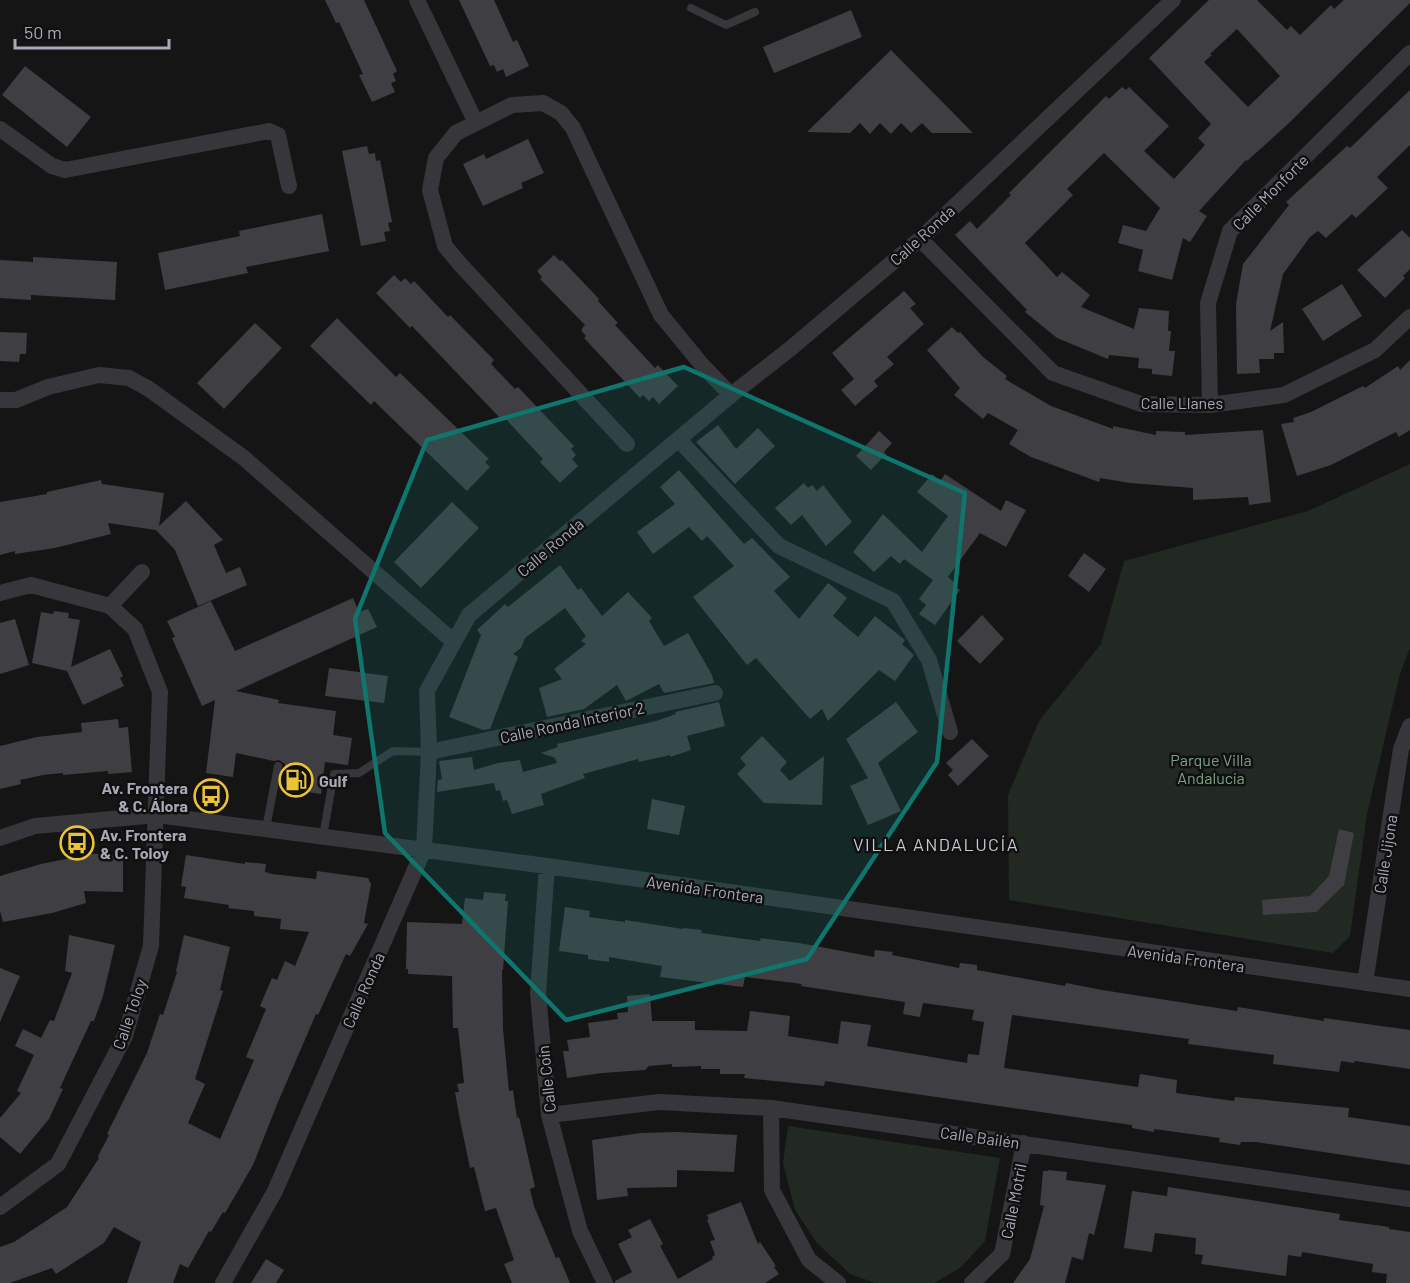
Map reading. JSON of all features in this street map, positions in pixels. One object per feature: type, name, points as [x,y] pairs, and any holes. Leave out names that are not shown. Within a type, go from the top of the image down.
[{"type":"street","points":[[417,0],[476,123]]},
{"type":"street","name":"Calle Ronda","points":[[223,1283],[275,1191],[424,849],[429,752],[427,691],[469,615],[920,239],[1173,0]]},
{"type":"street","name":"Calle Monforte","points":[[1210,405],[1208,303],[1230,231],[1410,53]]},
{"type":"street","points":[[627,444],[459,263],[446,246],[430,190],[436,158],[456,133],[512,105],[543,103],[561,113],[573,128],[661,315],[702,365],[731,395]]},
{"type":"street","points":[[0,129],[52,166],[65,170],[269,131],[278,135],[289,186]]},
{"type":"street","name":"Calle Llanes","points":[[920,239],[1053,373],[1141,404],[1210,405],[1284,395],[1375,350],[1410,317]]},
{"type":"street","points":[[0,400],[16,399],[48,387],[99,375],[129,378],[149,389],[244,458],[454,642]]},
{"type":"street","points":[[678,440],[779,546],[893,602],[929,660],[950,732]]},
{"type":"street","points":[[0,593],[31,585],[110,606],[142,572]]},
{"type":"street","name":"Calle Toloy","points":[[0,1207],[58,1164],[125,1036],[151,946],[160,692],[135,629],[110,606]]},
{"type":"street","name":"Calle Ronda Interior 2","points":[[429,752],[716,693]]},
{"type":"street","name":"Calle Jijona","points":[[1365,984],[1401,749],[1410,726]]},
{"type":"street","name":"Avenida Frontera","points":[[0,838],[35,826],[157,815],[548,866],[1410,990]]},
{"type":"street","name":"Calle Coín","points":[[548,866],[538,993],[549,1115],[580,1230],[605,1283]]},
{"type":"street","name":"Calle Bailén","points":[[549,1115],[659,1102],[771,1108],[1410,1199]]},
{"type":"street","points":[[771,1108],[772,1190],[809,1260],[835,1281]]},
{"type":"street","name":"Calle Motril","points":[[972,1283],[1002,1254],[1024,1143]]},
{"type":"lane","points":[[691,8],[726,25],[755,12]]},
{"type":"lane","points":[[323,836],[334,774],[359,773],[393,751],[429,752]]},
{"type":"lane","points":[[266,828],[278,766]]},
{"type":"highlighted area","points":[[684,367],[965,493],[937,762],[807,959],[566,1020],[385,833],[355,619],[427,440]]},
{"type":"green space","name":"Parque Villa Andalucía","points":[[1410,464],[1410,648],[1400,674],[1367,814],[1350,936],[1333,953],[1009,900],[1008,795],[1039,721],[1101,644],[1124,561],[1308,511]]},
{"type":"green space","points":[[788,1126],[1000,1158],[985,1241],[960,1268],[934,1283],[875,1283],[850,1274],[817,1243],[795,1210],[783,1163]]},
{"type":"building","points":[[325,0],[364,0],[397,71],[393,74],[396,81],[391,83],[395,92],[372,102],[359,75],[363,74],[339,22],[336,23]]},
{"type":"building","points":[[459,0],[494,0],[513,42],[517,40],[529,66],[506,77],[503,69],[497,72],[494,65],[490,66]]},
{"type":"building","points":[[1209,0],[1257,0],[1287,30],[1291,26],[1300,35],[1331,5],[1334,9],[1344,0],[1410,0],[1410,3],[1289,123],[1246,160],[1199,211],[1207,216],[1190,242],[1183,238],[1172,280],[1138,271],[1143,250],[1118,243],[1123,225],[1146,231],[1160,208],[1104,153],[1067,189],[1073,195],[1025,243],[1057,277],[1062,272],[1090,295],[1081,307],[1134,329],[1139,308],[1169,311],[1168,331],[1171,331],[1169,351],[1175,351],[1172,376],[1152,374],[1152,369],[1138,368],[1139,358],[1109,355],[1108,359],[1057,338],[1025,312],[1027,310],[955,235],[970,221],[977,229],[1011,195],[1009,193],[1106,96],[1109,99],[1122,87],[1126,90],[1129,87],[1169,126],[1144,151],[1174,179],[1205,145],[1198,138],[1211,124],[1149,58]],"holes":[[[1237,29],[1280,76],[1248,107],[1204,62]]]},
{"type":"building","points":[[851,10],[862,37],[774,73],[763,47]]},
{"type":"building","points":[[891,50],[973,133],[932,133],[922,123],[911,133],[901,123],[891,134],[880,123],[870,134],[860,123],[850,133],[807,132]]},
{"type":"building","points":[[25,66],[91,117],[67,147],[2,95]]},
{"type":"building","points":[[1410,90],[1410,145],[1377,177],[1388,188],[1356,218],[1352,214],[1326,238],[1318,231],[1310,237],[1283,274],[1270,331],[1283,322],[1284,353],[1274,353],[1274,359],[1259,359],[1260,373],[1237,374],[1236,304],[1243,264],[1289,205],[1286,202],[1347,146],[1350,148]]},
{"type":"building","points":[[528,139],[544,173],[521,183],[523,188],[483,206],[463,164],[484,154],[486,159]]},
{"type":"building","points":[[367,146],[369,154],[375,153],[376,161],[380,160],[392,222],[388,223],[390,231],[384,232],[386,241],[361,246],[342,151]]},
{"type":"building","points":[[322,214],[329,251],[246,267],[248,273],[165,290],[158,253],[240,236],[239,231]]},
{"type":"building","points":[[1402,230],[1410,238],[1410,269],[1403,276],[1405,278],[1385,298],[1357,270]]},
{"type":"building","points":[[554,255],[560,261],[562,260],[599,299],[598,301],[618,323],[615,325],[655,368],[658,365],[678,386],[659,404],[653,397],[649,401],[643,395],[640,398],[584,338],[586,336],[581,330],[585,325],[540,279],[542,277],[537,271]]},
{"type":"building","points":[[33,257],[117,262],[115,300],[31,295],[31,300],[0,298],[0,260],[33,262]]},
{"type":"building","points":[[394,275],[401,282],[405,278],[411,284],[414,281],[448,317],[450,315],[494,360],[491,364],[515,389],[518,387],[574,446],[571,449],[576,455],[572,459],[578,466],[560,483],[540,462],[543,459],[503,416],[501,419],[412,326],[410,328],[376,293]]},
{"type":"building","points":[[1342,284],[1362,316],[1323,341],[1302,309]]},
{"type":"building","points":[[904,291],[916,304],[910,308],[924,324],[887,357],[894,364],[874,381],[878,386],[855,406],[841,390],[854,379],[832,353]]},
{"type":"building","points":[[337,318],[396,377],[400,373],[489,459],[485,462],[490,467],[467,491],[374,401],[371,405],[310,346]]},
{"type":"building","points":[[255,323],[282,348],[224,409],[197,383]]},
{"type":"building","points":[[952,327],[1007,376],[1005,379],[1051,406],[1113,429],[1113,426],[1156,435],[1156,431],[1185,432],[1185,435],[1263,430],[1271,502],[1249,505],[1248,497],[1193,500],[1193,488],[1100,478],[1099,482],[1031,457],[1009,444],[1018,430],[988,413],[983,419],[954,395],[960,388],[927,350]]},
{"type":"building","points":[[0,332],[27,333],[26,354],[20,354],[19,362],[0,361]]},
{"type":"building","points":[[1410,360],[1410,430],[1399,437],[1396,432],[1331,465],[1297,476],[1281,424],[1294,422],[1293,418],[1311,412],[1363,386],[1365,388],[1398,366],[1400,370]]},
{"type":"building","points":[[718,425],[736,449],[758,428],[775,446],[735,484],[696,442]]},
{"type":"building","points":[[879,431],[892,443],[884,452],[886,454],[871,470],[856,456]]},
{"type":"building","points":[[679,470],[744,544],[752,538],[790,577],[774,591],[799,619],[828,583],[847,598],[833,616],[858,637],[875,616],[905,640],[902,644],[914,655],[895,681],[879,670],[828,721],[822,709],[810,719],[756,658],[747,665],[693,597],[734,566],[707,536],[702,541],[689,527],[653,554],[637,532],[675,504],[660,487]]},
{"type":"building","points":[[932,474],[940,481],[945,474],[1001,511],[1006,500],[1026,510],[1006,547],[980,533],[948,577],[960,590],[935,625],[919,614],[926,605],[919,599],[933,580],[904,559],[900,564],[891,556],[874,572],[853,552],[883,514],[922,552],[948,516],[917,492]]},
{"type":"building","points":[[101,480],[102,484],[164,493],[159,526],[186,501],[223,540],[214,545],[226,573],[240,567],[247,585],[198,606],[175,550],[156,530],[108,523],[111,534],[55,548],[15,554],[15,551],[0,555],[0,502],[47,494],[47,492]]},
{"type":"building","points":[[804,483],[808,488],[812,485],[817,491],[823,485],[852,522],[826,546],[802,515],[791,525],[775,508]]},
{"type":"building","points":[[452,502],[479,528],[421,588],[394,562]]},
{"type":"building","points":[[1084,553],[1106,569],[1089,592],[1068,576]]},
{"type":"building","points":[[560,565],[578,590],[581,588],[602,616],[628,592],[652,618],[649,621],[664,646],[688,633],[712,675],[714,683],[664,693],[659,684],[626,701],[617,685],[584,709],[547,717],[539,688],[562,679],[554,669],[586,644],[581,641],[586,636],[565,608],[525,638],[521,648],[513,654],[518,657],[490,729],[483,730],[449,717],[481,635],[477,630],[505,604],[508,607]]},
{"type":"building","points":[[353,598],[359,612],[368,609],[377,627],[236,691],[279,700],[278,703],[336,711],[333,735],[352,738],[348,765],[325,762],[321,794],[282,788],[285,764],[279,760],[236,753],[233,777],[206,773],[215,700],[202,706],[172,638],[175,637],[167,621],[211,601],[235,651]]},
{"type":"building","points":[[54,611],[69,613],[68,618],[80,620],[71,667],[110,649],[123,676],[120,678],[124,686],[83,705],[67,671],[32,663],[41,612],[53,614]]},
{"type":"building","points":[[982,615],[1004,639],[980,664],[957,641]]},
{"type":"building","points":[[15,619],[29,665],[0,674],[0,623]]},
{"type":"building","points":[[329,668],[388,676],[384,703],[325,696]]},
{"type":"building","points":[[719,702],[725,726],[687,736],[691,750],[670,757],[670,755],[639,762],[638,759],[583,774],[585,778],[541,794],[544,805],[512,814],[507,800],[503,801],[500,790],[496,791],[494,783],[437,792],[438,780],[442,779],[439,761],[472,757],[474,770],[520,760],[523,772],[557,763],[555,758],[541,753],[558,747],[557,744],[656,721],[676,714],[675,712]]},
{"type":"building","points":[[896,702],[918,732],[878,763],[901,811],[868,825],[850,786],[868,778],[846,739]]},
{"type":"building","points":[[118,719],[119,728],[128,727],[132,772],[108,774],[108,771],[43,775],[20,780],[21,784],[0,789],[0,746],[37,737],[82,732],[81,723]]},
{"type":"building","points":[[762,736],[787,762],[780,770],[790,781],[824,756],[822,805],[764,803],[737,774],[746,765],[740,758]]},
{"type":"building","points":[[972,739],[989,756],[958,786],[948,775],[953,770],[946,763]]},
{"type":"building","points":[[652,799],[685,806],[679,835],[647,829]]},
{"type":"building","points":[[1339,829],[1354,833],[1344,885],[1316,912],[1263,915],[1262,900],[1310,896],[1329,876]]},
{"type":"building","points":[[80,854],[123,854],[123,892],[84,891],[86,903],[52,913],[3,922],[0,911],[0,876],[41,864],[81,856]]},
{"type":"building","points":[[186,855],[245,864],[245,862],[266,864],[265,872],[272,874],[316,879],[317,871],[368,878],[371,884],[364,923],[368,924],[350,956],[346,954],[318,1015],[316,1014],[253,1165],[225,1213],[223,1212],[211,1232],[209,1231],[188,1268],[180,1264],[173,1283],[127,1283],[141,1242],[114,1227],[104,1243],[56,1274],[52,1268],[10,1283],[0,1283],[0,1247],[14,1242],[67,1207],[99,1158],[109,1135],[107,1134],[147,1053],[160,1014],[163,1015],[177,972],[184,935],[230,947],[220,990],[223,991],[195,1079],[205,1084],[188,1123],[220,1139],[227,1123],[254,1060],[246,1057],[266,1009],[260,1006],[272,978],[277,980],[285,961],[295,966],[309,932],[280,929],[281,919],[254,916],[254,911],[184,898],[186,887],[181,886]]},
{"type":"building","points":[[484,892],[506,894],[505,901],[508,901],[502,970],[503,1029],[509,1091],[513,1090],[517,1118],[519,1117],[535,1187],[530,1189],[534,1206],[556,1258],[559,1257],[570,1283],[512,1283],[504,1264],[514,1260],[496,1208],[485,1211],[474,1167],[470,1168],[459,1115],[455,1092],[459,1092],[457,1084],[464,1083],[458,1028],[453,1028],[452,976],[408,974],[408,969],[406,969],[407,922],[462,924],[465,898],[483,900]]},
{"type":"building","points":[[565,907],[590,911],[589,917],[702,930],[701,933],[760,941],[761,938],[799,943],[874,957],[875,950],[893,952],[892,955],[959,968],[960,963],[977,965],[977,970],[1065,986],[1066,983],[1237,1011],[1238,1007],[1324,1021],[1324,1018],[1410,1030],[1410,1069],[1341,1061],[1339,1072],[1273,1064],[1274,1055],[1188,1044],[1189,1039],[1012,1015],[1004,1068],[1138,1087],[1140,1074],[1177,1080],[1176,1093],[1234,1101],[1235,1097],[1349,1108],[1348,1117],[1410,1126],[1410,1165],[1256,1142],[1241,1142],[1240,1145],[1219,1142],[1220,1138],[1154,1129],[1154,1132],[1132,1128],[1132,1125],[825,1081],[824,1086],[744,1078],[745,1074],[720,1074],[720,1069],[701,1069],[701,1066],[672,1067],[672,1064],[649,1066],[645,1070],[567,1078],[563,1051],[569,1051],[567,1040],[590,1037],[588,1023],[618,1019],[617,1013],[628,1012],[627,996],[650,994],[652,1021],[695,1021],[695,1030],[747,1031],[750,1011],[790,1016],[788,1036],[838,1044],[841,1021],[871,1025],[867,1046],[967,1063],[968,1054],[979,1055],[984,1022],[972,1020],[974,1010],[923,1003],[920,1017],[903,1014],[905,1002],[801,986],[802,984],[745,977],[743,987],[660,977],[662,966],[609,957],[609,962],[588,959],[588,955],[559,951]]},
{"type":"building","points":[[69,935],[115,945],[103,996],[94,1021],[91,1021],[64,1079],[60,1088],[63,1089],[49,1119],[20,1154],[0,1137],[0,1118],[21,1093],[17,1091],[34,1055],[15,1046],[23,1029],[41,1038],[50,1020],[54,1021],[72,973],[65,971]]},
{"type":"building","points":[[0,968],[20,976],[0,1022]]},
{"type":"building","points":[[641,1133],[737,1135],[734,1172],[677,1170],[677,1187],[627,1188],[628,1196],[597,1200],[592,1140]]},
{"type":"building","points":[[1043,1171],[1067,1172],[1066,1180],[1106,1185],[1094,1235],[1089,1233],[1083,1260],[1072,1257],[1065,1283],[1013,1283],[1030,1259],[1044,1206],[1040,1205]]},
{"type":"building","points":[[1168,1187],[1340,1214],[1339,1220],[1410,1232],[1410,1283],[1386,1283],[1387,1274],[1372,1272],[1373,1264],[1302,1252],[1301,1257],[1288,1255],[1286,1276],[1201,1264],[1203,1255],[1195,1254],[1196,1238],[1155,1233],[1152,1252],[1124,1248],[1132,1191],[1167,1196]]},
{"type":"building","points":[[741,1202],[758,1244],[760,1242],[779,1274],[765,1283],[615,1283],[632,1272],[618,1244],[632,1237],[628,1230],[650,1219],[663,1244],[660,1246],[678,1279],[713,1259],[715,1255],[710,1241],[715,1240],[707,1215]]},
{"type":"building","points":[[266,1259],[284,1270],[276,1283],[251,1283]]},
{"type":"place","name":"Gulf","points":[[296,780]]},
{"type":"place","name":"Av. Frontera & C. Álora","points":[[211,796]]},
{"type":"place","name":"Av. Frontera & C. Toloy","points":[[77,843]]},
{"type":"district","name":"VILLA ANDALUCÍA","points":[[936,844]]}]
